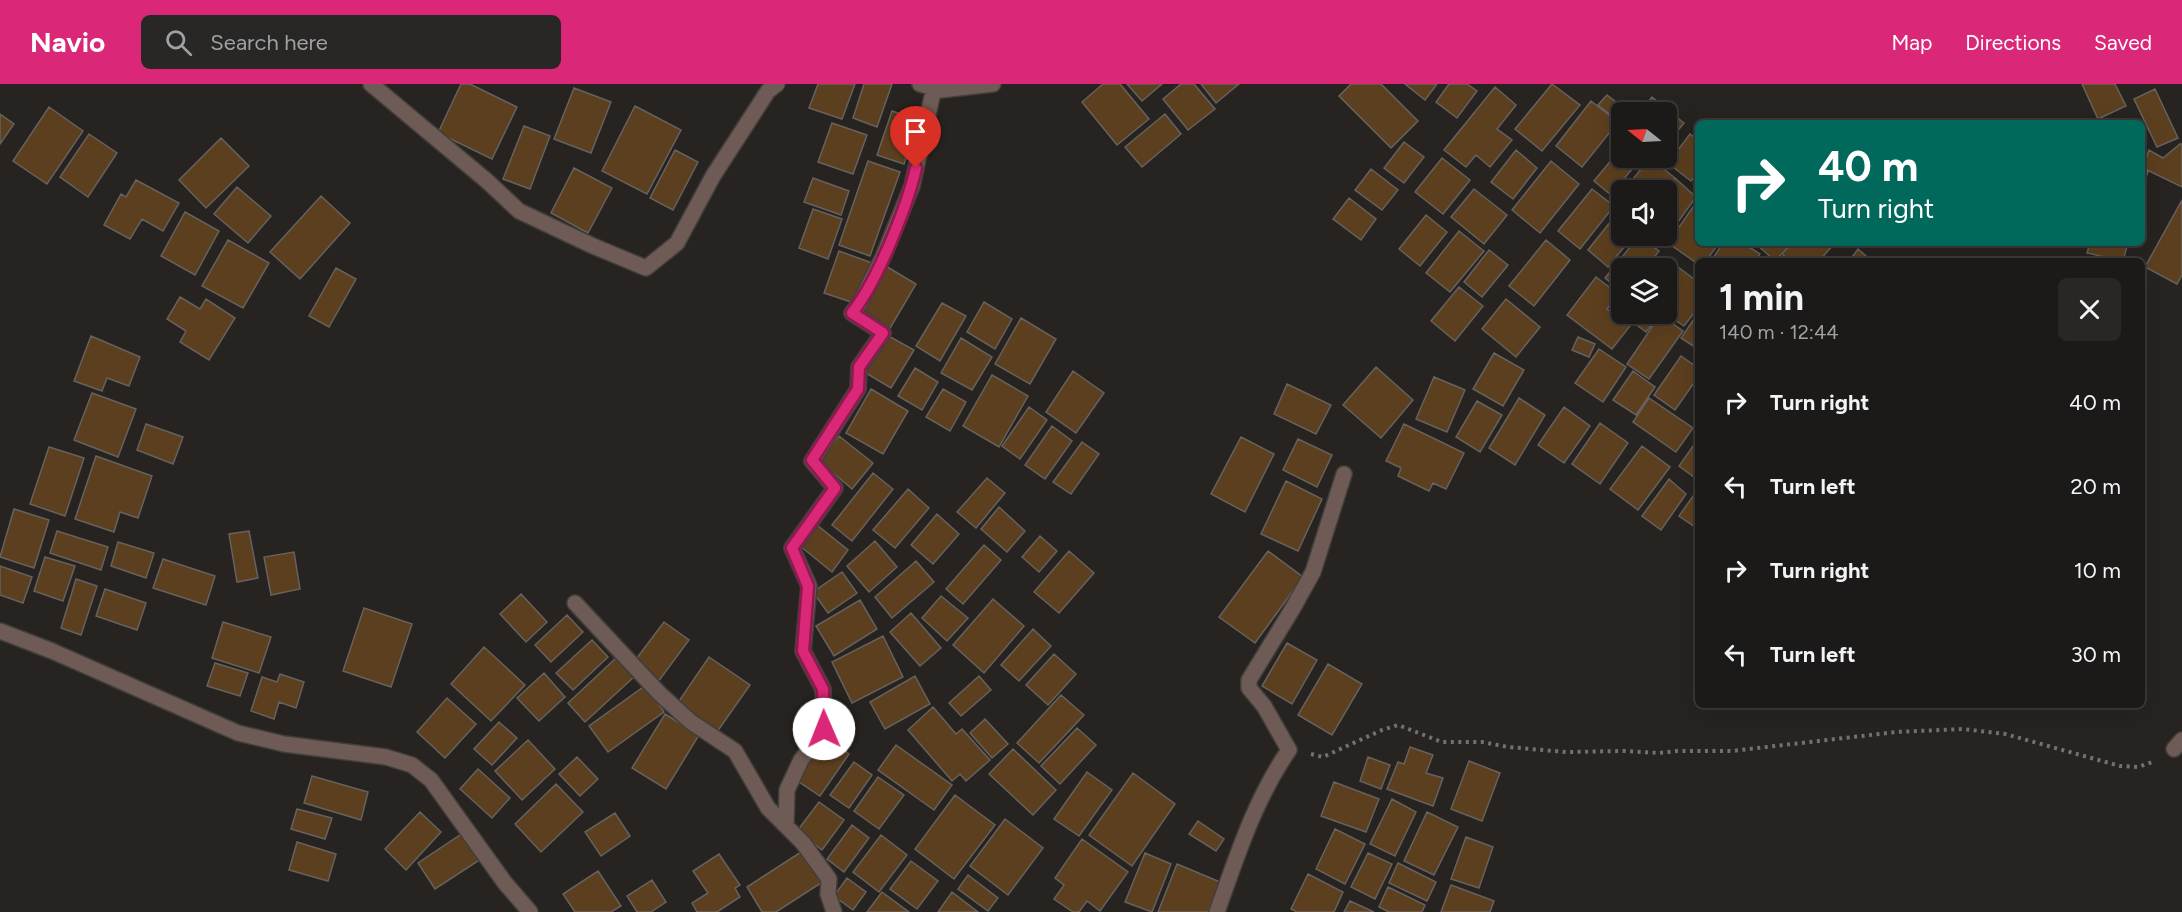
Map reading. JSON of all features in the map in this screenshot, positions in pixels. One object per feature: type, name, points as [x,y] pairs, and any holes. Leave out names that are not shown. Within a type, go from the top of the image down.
[{"type":"street","points":[[371,84],[487,181],[519,211],[646,268],[677,243],[714,176],[768,91],[777,84]]},
{"type":"street","points":[[786,826],[787,789],[801,760],[824,729],[823,689],[803,651],[808,586],[792,548],[835,488],[812,460],[858,389],[859,367],[883,333],[852,313],[860,303],[883,257],[912,186],[927,86],[942,90],[993,84]]},
{"type":"street","points":[[1217,912],[1240,844],[1273,774],[1289,750],[1263,706],[1249,688],[1249,680],[1313,572],[1344,474]]},
{"type":"street","points":[[575,603],[660,694],[691,722],[735,752],[768,808],[803,843],[829,879],[828,894],[834,912]]},
{"type":"street","points":[[0,631],[52,651],[238,733],[284,744],[386,757],[412,765],[432,780],[505,883],[530,912]]},
{"type":"path","points":[[1289,750],[1323,756],[1398,725],[1442,742],[1482,742],[1508,747],[1566,752],[1659,753],[1732,751],[1896,732],[1963,729],[2005,734],[2120,766],[2138,767],[2150,764],[2178,745]]},
{"type":"building","points":[[461,84],[470,84],[517,107],[492,159],[438,133]]},
{"type":"building","points":[[818,84],[855,84],[842,119],[809,108]]},
{"type":"building","points":[[864,84],[892,84],[877,127],[853,118]]},
{"type":"building","points":[[1103,84],[1120,84],[1149,119],[1117,145],[1082,102]]},
{"type":"building","points":[[1127,84],[1162,84],[1142,101]]},
{"type":"building","points":[[1181,84],[1194,84],[1215,109],[1188,130],[1163,99]]},
{"type":"building","points":[[1201,84],[1239,84],[1216,103]]},
{"type":"building","points":[[1351,84],[1381,84],[1418,121],[1391,148],[1339,96]]},
{"type":"building","points":[[1405,84],[1437,84],[1425,100]]},
{"type":"building","points":[[1449,84],[1467,84],[1477,91],[1457,118],[1436,102]]},
{"type":"building","points":[[1552,84],[1580,105],[1542,151],[1515,129]]},
{"type":"building","points":[[2082,84],[2115,84],[2126,106],[2098,119]]},
{"type":"building","points":[[1495,87],[1516,105],[1497,129],[1512,140],[1490,167],[1476,155],[1466,167],[1444,150]]},
{"type":"building","points":[[574,88],[611,102],[591,153],[554,139]]},
{"type":"building","points":[[2155,89],[2178,138],[2157,147],[2134,99]]},
{"type":"building","points":[[1607,95],[1616,102],[1611,102],[1611,115],[1598,105]]},
{"type":"building","points":[[1652,97],[1658,102],[1648,102]]},
{"type":"building","points":[[1591,101],[1611,117],[1611,131],[1582,167],[1556,146]]},
{"type":"building","points":[[635,106],[681,130],[647,194],[602,171]]},
{"type":"building","points":[[49,107],[83,131],[47,184],[13,161]]},
{"type":"building","points":[[892,111],[919,120],[904,164],[877,155]]},
{"type":"building","points":[[0,114],[14,124],[0,144]]},
{"type":"building","points":[[1165,114],[1181,134],[1142,167],[1125,147]]},
{"type":"building","points":[[1677,117],[1684,123],[1677,132]]},
{"type":"building","points":[[832,123],[867,135],[853,174],[818,162]]},
{"type":"building","points":[[524,126],[550,136],[530,189],[503,179]]},
{"type":"building","points":[[89,134],[117,153],[88,197],[60,177]]},
{"type":"building","points":[[1690,134],[1695,138],[1695,176],[1691,181],[1674,168],[1677,168],[1677,151]]},
{"type":"building","points":[[221,138],[249,166],[206,208],[179,180]]},
{"type":"building","points":[[1404,142],[1424,157],[1404,183],[1384,168]]},
{"type":"building","points":[[2182,144],[2182,187],[2145,169],[2149,150],[2163,158]]},
{"type":"building","points":[[675,150],[698,162],[673,210],[650,198]]},
{"type":"building","points":[[1516,150],[1537,168],[1513,199],[1491,182]]},
{"type":"building","points":[[1442,158],[1470,180],[1443,214],[1415,192]]},
{"type":"building","points":[[1611,160],[1611,168],[1633,168],[1623,180],[1611,180],[1611,195],[1594,181]]},
{"type":"building","points":[[868,161],[900,172],[870,256],[839,245]]},
{"type":"building","points":[[1551,161],[1579,184],[1540,233],[1512,210]]},
{"type":"building","points":[[574,168],[612,188],[588,233],[551,213]]},
{"type":"building","points":[[1642,168],[1662,168],[1675,178],[1673,180],[1632,180]]},
{"type":"building","points":[[1371,169],[1398,190],[1382,210],[1355,190]]},
{"type":"building","points":[[813,178],[849,191],[841,215],[804,202]]},
{"type":"building","points":[[1675,178],[1695,196],[1677,223],[1677,180],[1673,180]]},
{"type":"building","points":[[136,180],[179,203],[163,231],[142,219],[130,239],[104,225],[121,194],[126,197]]},
{"type":"building","points":[[237,187],[271,216],[248,243],[214,214]]},
{"type":"building","points":[[1474,189],[1507,215],[1484,244],[1451,217]]},
{"type":"building","points":[[1592,189],[1611,204],[1611,210],[1580,249],[1558,231]]},
{"type":"building","points":[[321,196],[350,223],[300,279],[270,252]]},
{"type":"building","points":[[1349,198],[1376,219],[1361,240],[1333,219]]},
{"type":"building","points":[[2182,200],[2182,275],[2177,284],[2145,267]]},
{"type":"building","points":[[1695,204],[1695,246],[1717,246],[1708,258],[1695,258],[1695,262],[1672,246],[1677,246],[1677,230]]},
{"type":"building","points":[[813,209],[842,219],[828,259],[799,248]]},
{"type":"building","points":[[185,212],[219,231],[195,275],[161,256]]},
{"type":"building","points":[[1426,215],[1447,232],[1420,266],[1399,249]]},
{"type":"building","points":[[1611,221],[1611,246],[1625,246],[1615,258],[1611,258],[1608,267],[1588,250]]},
{"type":"building","points":[[1459,231],[1484,251],[1450,292],[1426,273]]},
{"type":"building","points":[[228,240],[269,263],[243,308],[202,286]]},
{"type":"building","points":[[1546,240],[1570,260],[1534,306],[1509,286]]},
{"type":"building","points":[[1631,246],[1652,246],[1659,251],[1654,258],[1621,258]]},
{"type":"building","points":[[1721,246],[1748,246],[1760,254],[1757,258],[1713,258]]},
{"type":"building","points":[[1758,246],[1789,246],[1778,258],[1772,258]]},
{"type":"building","points":[[1789,246],[1832,246],[1822,258],[1787,258],[1782,254]]},
{"type":"building","points":[[2089,246],[2127,246],[2124,258],[2110,258],[2087,253]]},
{"type":"building","points":[[1858,249],[1868,258],[1851,258]]},
{"type":"building","points":[[1489,250],[1508,265],[1482,297],[1464,282]]},
{"type":"building","points":[[839,251],[872,263],[857,304],[824,293]]},
{"type":"building","points":[[884,265],[916,284],[889,330],[857,311]]},
{"type":"building","points":[[1677,266],[1695,280],[1695,312],[1684,326],[1677,321]]},
{"type":"building","points":[[336,268],[356,279],[329,327],[309,316]]},
{"type":"building","points":[[1611,271],[1611,283],[1605,278]]},
{"type":"building","points":[[1596,277],[1611,289],[1611,304],[1607,309],[1611,312],[1611,324],[1630,326],[1612,349],[1567,315]]},
{"type":"building","points":[[1459,287],[1483,306],[1455,341],[1431,321]]},
{"type":"building","points":[[180,297],[200,309],[206,299],[235,318],[209,360],[180,342],[186,331],[167,319]]},
{"type":"building","points":[[1506,299],[1540,327],[1516,357],[1482,329]]},
{"type":"building","points":[[984,302],[1012,319],[995,349],[967,332]]},
{"type":"building","points":[[942,303],[966,316],[940,361],[916,346]]},
{"type":"building","points":[[1695,317],[1695,347],[1681,338]]},
{"type":"building","points":[[1021,318],[1056,339],[1030,384],[995,364]]},
{"type":"building","points":[[1635,324],[1652,324],[1646,332]]},
{"type":"building","points":[[1654,324],[1673,324],[1683,331],[1649,379],[1627,364]]},
{"type":"building","points":[[885,334],[914,350],[891,388],[864,372]]},
{"type":"building","points":[[91,336],[140,357],[129,386],[107,378],[102,391],[74,381]]},
{"type":"building","points":[[1578,337],[1595,344],[1589,357],[1572,350]]},
{"type":"building","points":[[961,338],[992,357],[972,390],[941,373]]},
{"type":"building","points":[[1599,349],[1626,367],[1603,402],[1575,383]]},
{"type":"building","points":[[1494,353],[1524,370],[1503,406],[1473,389]]},
{"type":"building","points":[[1681,356],[1695,366],[1695,381],[1675,410],[1654,395]]},
{"type":"building","points":[[1376,367],[1413,400],[1381,438],[1343,405]]},
{"type":"building","points":[[915,368],[938,382],[922,410],[898,396]]},
{"type":"building","points":[[1073,371],[1104,393],[1076,433],[1046,412]]},
{"type":"building","points":[[1633,371],[1655,387],[1636,415],[1613,400]]},
{"type":"building","points":[[992,375],[1028,396],[999,447],[963,426]]},
{"type":"building","points":[[1434,377],[1465,390],[1447,432],[1416,419]]},
{"type":"building","points":[[1287,384],[1331,405],[1316,434],[1274,414]]},
{"type":"building","points":[[871,389],[908,411],[883,454],[846,433]]},
{"type":"building","points":[[943,389],[966,402],[950,431],[926,417]]},
{"type":"building","points":[[92,393],[136,409],[118,457],[74,440]]},
{"type":"building","points":[[1519,398],[1545,415],[1515,465],[1489,448]]},
{"type":"building","points":[[1649,398],[1693,428],[1676,452],[1633,422]]},
{"type":"building","points":[[1477,401],[1502,415],[1480,452],[1456,437]]},
{"type":"building","points":[[1029,407],[1047,420],[1020,459],[1002,446]]},
{"type":"building","points":[[1564,407],[1590,426],[1564,463],[1538,445]]},
{"type":"building","points":[[1600,423],[1628,443],[1600,484],[1572,464]]},
{"type":"building","points":[[146,424],[183,437],[173,464],[137,450]]},
{"type":"building","points":[[1404,424],[1464,453],[1446,489],[1433,483],[1429,491],[1398,476],[1401,468],[1386,461]]},
{"type":"building","points":[[1052,426],[1072,441],[1045,479],[1025,465]]},
{"type":"building","points":[[839,436],[873,463],[852,489],[819,461]]},
{"type":"building","points":[[1241,437],[1274,454],[1245,512],[1211,494]]},
{"type":"building","points":[[1298,439],[1332,455],[1317,487],[1283,470]]},
{"type":"building","points":[[1082,442],[1099,454],[1071,494],[1053,482]]},
{"type":"building","points":[[1695,443],[1695,478],[1679,466]]},
{"type":"building","points":[[1642,446],[1670,467],[1638,510],[1610,489]]},
{"type":"building","points":[[49,447],[84,458],[65,516],[30,504]]},
{"type":"building","points":[[96,456],[152,476],[138,518],[120,512],[114,532],[75,519]]},
{"type":"building","points":[[873,473],[893,489],[852,541],[832,525]]},
{"type":"building","points":[[987,478],[1005,493],[976,528],[957,512]]},
{"type":"building","points":[[1669,479],[1686,494],[1661,530],[1642,516]]},
{"type":"building","points":[[1286,481],[1322,499],[1298,551],[1261,534]]},
{"type":"building","points":[[908,489],[929,508],[895,548],[873,530]]},
{"type":"building","points":[[1695,493],[1695,527],[1679,516]]},
{"type":"building","points":[[999,507],[1025,531],[1007,552],[981,529]]},
{"type":"building","points":[[14,509],[49,520],[34,568],[0,557]]},
{"type":"building","points":[[937,514],[959,534],[933,564],[911,545]]},
{"type":"building","points":[[817,525],[848,550],[832,572],[800,546]]},
{"type":"building","points":[[57,531],[108,547],[101,570],[50,553]]},
{"type":"building","points":[[249,531],[258,578],[237,582],[229,534]]},
{"type":"building","points":[[1040,536],[1057,551],[1039,572],[1022,557]]},
{"type":"building","points":[[875,541],[897,567],[869,592],[847,566]]},
{"type":"building","points":[[118,542],[154,553],[146,578],[111,566]]},
{"type":"building","points":[[984,545],[1001,560],[963,604],[946,589]]},
{"type":"building","points":[[1069,551],[1094,573],[1059,613],[1034,592]]},
{"type":"building","points":[[1268,551],[1303,577],[1255,643],[1219,617]]},
{"type":"building","points":[[294,552],[300,589],[271,595],[264,557]]},
{"type":"building","points":[[45,557],[75,566],[63,601],[34,591]]},
{"type":"building","points":[[163,559],[215,576],[206,605],[153,588]]},
{"type":"building","points":[[916,561],[934,582],[892,618],[875,597]]},
{"type":"building","points":[[0,566],[32,577],[23,603],[0,595]]},
{"type":"building","points":[[842,572],[857,593],[828,613],[813,592]]},
{"type":"building","points":[[76,579],[97,586],[81,635],[61,628]]},
{"type":"building","points":[[105,589],[146,603],[137,630],[96,616]]},
{"type":"building","points":[[521,594],[547,622],[526,642],[500,614]]},
{"type":"building","points":[[941,596],[968,618],[947,641],[922,618]]},
{"type":"building","points":[[993,599],[1024,626],[984,673],[953,645]]},
{"type":"building","points":[[860,600],[877,629],[834,656],[816,626]]},
{"type":"building","points":[[364,608],[412,624],[391,687],[343,671]]},
{"type":"building","points":[[911,613],[941,648],[920,666],[890,632]]},
{"type":"building","points":[[567,615],[583,632],[551,662],[535,645]]},
{"type":"building","points":[[223,622],[271,637],[259,673],[212,658]]},
{"type":"building","points":[[664,622],[689,640],[658,682],[633,663]]},
{"type":"building","points":[[1033,629],[1051,646],[1019,681],[1001,665]]},
{"type":"building","points":[[883,636],[903,677],[852,703],[832,662]]},
{"type":"building","points":[[592,640],[608,657],[573,690],[556,673]]},
{"type":"building","points":[[1287,643],[1317,660],[1292,704],[1262,686]]},
{"type":"building","points":[[484,647],[525,685],[491,721],[451,684]]},
{"type":"building","points":[[1054,654],[1076,674],[1048,705],[1026,685]]},
{"type":"building","points":[[617,657],[635,676],[585,722],[568,703]]},
{"type":"building","points":[[709,657],[750,685],[717,732],[677,704]]},
{"type":"building","points":[[215,663],[248,673],[240,696],[207,686]]},
{"type":"building","points":[[1328,664],[1362,684],[1332,735],[1298,715]]},
{"type":"building","points":[[544,673],[565,697],[539,721],[517,698]]},
{"type":"building","points":[[280,674],[304,682],[296,708],[279,702],[274,719],[251,711],[262,677],[277,682]]},
{"type":"building","points":[[915,676],[930,704],[885,729],[870,702]]},
{"type":"building","points":[[979,676],[991,690],[961,716],[949,703]]},
{"type":"building","points":[[646,685],[664,712],[608,752],[589,726]]},
{"type":"building","points":[[1061,695],[1084,715],[1039,763],[1017,743]]},
{"type":"building","points":[[447,698],[476,724],[445,758],[417,732]]},
{"type":"building","points":[[933,707],[956,734],[962,729],[990,760],[966,781],[960,774],[952,781],[908,730]]},
{"type":"building","points":[[665,714],[699,735],[666,789],[632,768]]},
{"type":"building","points":[[985,719],[1008,744],[992,758],[970,733]]},
{"type":"building","points":[[499,722],[517,738],[492,765],[474,749]]},
{"type":"building","points":[[1077,728],[1096,745],[1060,784],[1041,766]]},
{"type":"building","points":[[826,738],[849,754],[820,796],[796,780]]},
{"type":"building","points":[[528,740],[555,769],[522,800],[495,771]]},
{"type":"building","points":[[896,745],[952,785],[934,810],[878,770]]},
{"type":"building","points":[[1410,747],[1433,755],[1426,773],[1443,778],[1433,806],[1387,789],[1398,762],[1404,764]]},
{"type":"building","points":[[1013,749],[1056,790],[1033,815],[989,774]]},
{"type":"building","points":[[577,757],[598,779],[580,796],[559,774]]},
{"type":"building","points":[[1368,757],[1390,765],[1381,789],[1360,781]]},
{"type":"building","points":[[1469,761],[1500,773],[1482,821],[1451,809]]},
{"type":"building","points":[[854,762],[872,775],[849,808],[830,795]]},
{"type":"building","points":[[478,769],[510,798],[492,818],[460,789]]},
{"type":"building","points":[[1087,772],[1112,790],[1079,836],[1054,819]]},
{"type":"building","points":[[1133,773],[1175,804],[1132,866],[1089,835]]},
{"type":"building","points":[[312,776],[368,792],[361,820],[304,803]]},
{"type":"building","points":[[878,777],[904,795],[879,829],[854,811]]},
{"type":"building","points":[[1334,782],[1379,799],[1366,832],[1321,816]]},
{"type":"building","points":[[556,784],[583,812],[541,852],[515,824]]},
{"type":"building","points":[[955,795],[995,825],[954,879],[915,849]]},
{"type":"building","points":[[1392,799],[1416,812],[1395,856],[1370,844]]},
{"type":"building","points":[[819,802],[844,820],[822,850],[797,831]]},
{"type":"building","points":[[297,809],[332,818],[325,839],[291,829]]},
{"type":"building","points":[[420,812],[441,832],[406,870],[385,849]]},
{"type":"building","points":[[1427,812],[1458,827],[1434,875],[1404,861]]},
{"type":"building","points":[[615,813],[630,836],[601,856],[585,832]]},
{"type":"building","points":[[1005,819],[1043,848],[1008,895],[970,866]]},
{"type":"building","points":[[1198,821],[1224,839],[1216,851],[1189,834]]},
{"type":"building","points":[[852,825],[869,838],[844,872],[827,859]]},
{"type":"building","points":[[1335,829],[1365,844],[1345,884],[1316,869]]},
{"type":"building","points":[[463,833],[481,859],[435,889],[418,863]]},
{"type":"building","points":[[881,835],[907,855],[879,892],[853,872]]},
{"type":"building","points":[[1466,837],[1493,847],[1479,888],[1451,879]]},
{"type":"building","points":[[1082,839],[1128,872],[1100,911],[1087,901],[1079,912],[1073,912],[1054,899],[1064,885],[1055,878]]},
{"type":"building","points":[[297,842],[336,854],[328,881],[289,870]]},
{"type":"building","points":[[804,850],[824,881],[776,912],[762,912],[747,887]]},
{"type":"building","points":[[1145,853],[1171,864],[1152,912],[1125,902]]},
{"type":"building","points":[[1368,853],[1392,864],[1375,899],[1351,887]]},
{"type":"building","points":[[719,854],[740,885],[735,888],[740,897],[717,912],[697,912],[692,903],[708,893],[693,871]]},
{"type":"building","points":[[911,861],[938,881],[917,909],[890,889]]},
{"type":"building","points":[[1398,863],[1436,882],[1427,901],[1389,883]]},
{"type":"building","points":[[1177,864],[1220,882],[1208,912],[1158,912]]},
{"type":"building","points":[[598,871],[621,906],[611,912],[575,912],[563,894]]},
{"type":"building","points":[[1308,874],[1343,892],[1334,912],[1297,912],[1291,909]]},
{"type":"building","points":[[968,875],[998,898],[988,911],[958,889]]},
{"type":"building","points":[[847,878],[866,892],[853,910],[834,896]]},
{"type":"building","points":[[652,880],[666,902],[651,912],[637,912],[627,896]]},
{"type":"building","points":[[1451,885],[1494,901],[1490,912],[1441,912]]},
{"type":"building","points":[[1388,887],[1425,905],[1422,912],[1389,912],[1379,907]]},
{"type":"building","points":[[882,892],[909,912],[867,912]]},
{"type":"building","points":[[952,892],[978,912],[938,912]]},
{"type":"building","points":[[1350,901],[1374,912],[1344,912]]},
{"type":"route","points":[[824,729],[823,689],[803,651],[808,586],[792,548],[835,488],[812,460],[858,389],[859,367],[883,333],[852,313],[860,303],[883,257],[912,186],[916,168]]}]
